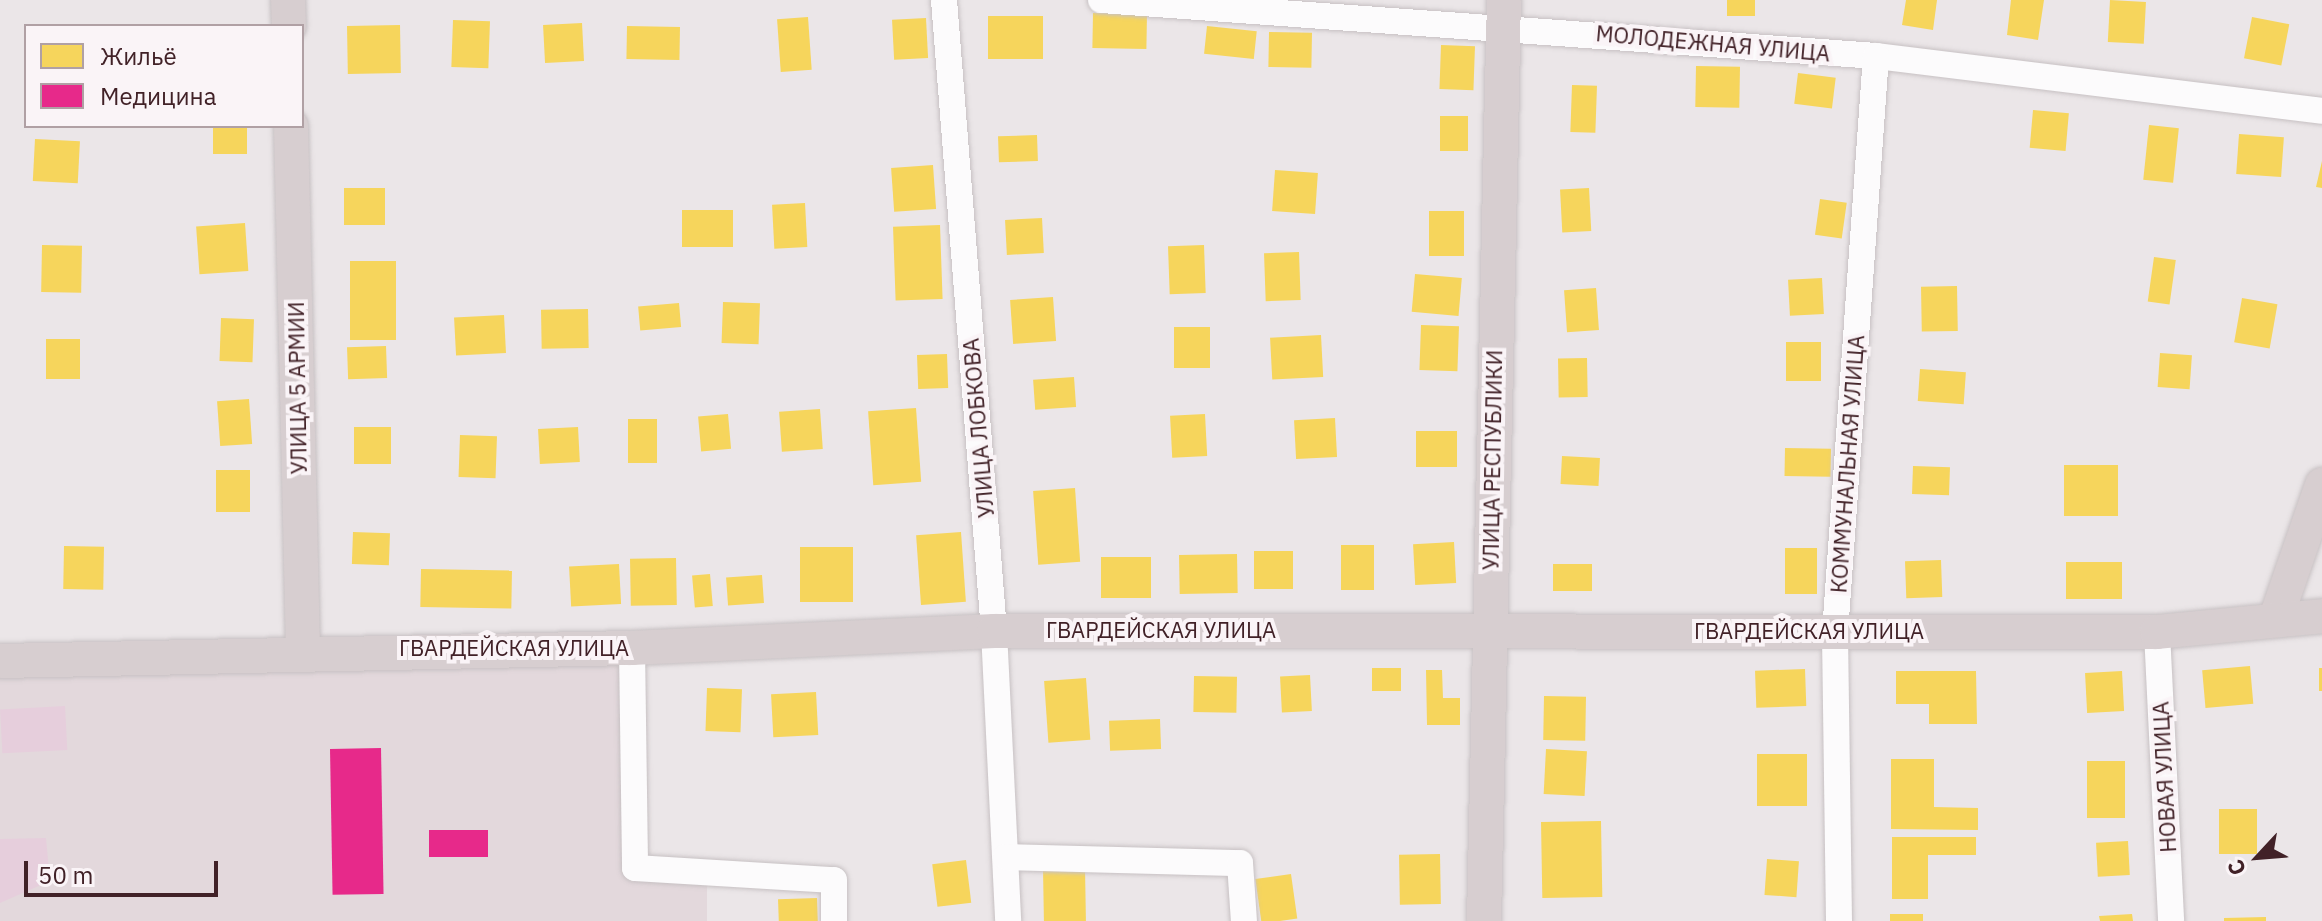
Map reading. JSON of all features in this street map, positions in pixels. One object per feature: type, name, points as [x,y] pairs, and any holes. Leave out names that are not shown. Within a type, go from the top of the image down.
[{"type":"main road","points":[[288,0],[289,24]]},
{"type":"main road","name":"УЛИЦА РЕСПУБЛИКИ","points":[[1484,921],[1503,13]]},
{"type":"main road","name":"УЛИЦА 5 АРМИИ","points":[[291,128],[303,649]]},
{"type":"main road","points":[[2276,618],[2322,485]]},
{"type":"main road","name":"ГВАРДЕЙСКАЯ УЛИЦА","points":[[0,661],[303,649],[632,648],[994,631],[1488,628],[1835,633],[2157,632],[2276,618],[2322,616]]},
{"type":"street","name":"УЛИЦА ЛОБКОВА","points":[[944,0],[994,631],[1008,921]]},
{"type":"street","name":"МОЛОДЕЖНАЯ УЛИЦА","points":[[1101,0],[1503,13],[2322,111]]},
{"type":"street","name":"КОММУНАЛЬНАЯ УЛИЦА","points":[[1839,921],[1835,633],[1876,56]]},
{"type":"street","name":"НОВАЯ УЛИЦА","points":[[2157,632],[2171,921]]},
{"type":"street","points":[[632,648],[635,868],[834,880],[834,921]]},
{"type":"street","points":[[1006,857],[1240,863],[1244,921]]},
{"type":"shaded area","points":[[632,648],[636,868],[707,872],[707,921],[0,921],[0,661]]},
{"type":"shaded area","points":[[65,706],[67,750],[2,753],[0,709]]},
{"type":"shaded area","points":[[46,838],[50,881],[0,903],[0,839]]},
{"type":"building: Жильё","points":[[1727,0],[1755,0],[1755,16],[1727,16]]},
{"type":"building: Жильё","points":[[1906,0],[1937,0],[1933,30],[1902,25]]},
{"type":"building: Жильё","points":[[2011,0],[2044,0],[2038,40],[2007,35]]},
{"type":"building: Жильё","points":[[2110,0],[2146,2],[2144,44],[2108,42]]},
{"type":"building: Жильё","points":[[1093,13],[1147,14],[1146,49],[1092,48]]},
{"type":"building: Жильё","points":[[988,16],[1043,16],[1043,59],[988,59]]},
{"type":"building: Жильё","points":[[808,17],[812,70],[781,72],[777,19]]},
{"type":"building: Жильё","points":[[2252,17],[2289,24],[2281,65],[2244,58]]},
{"type":"building: Жильё","points":[[926,18],[928,58],[894,60],[892,20]]},
{"type":"building: Жильё","points":[[453,20],[490,21],[488,68],[451,67]]},
{"type":"building: Жильё","points":[[582,23],[584,61],[545,63],[543,25]]},
{"type":"building: Жильё","points":[[400,25],[401,73],[348,74],[347,26]]},
{"type":"building: Жильё","points":[[627,26],[680,27],[679,60],[626,59]]},
{"type":"building: Жильё","points":[[1207,26],[1257,31],[1254,59],[1204,54]]},
{"type":"building: Жильё","points":[[1269,32],[1312,33],[1311,68],[1268,67]]},
{"type":"building: Жильё","points":[[1441,45],[1475,46],[1473,90],[1439,89]]},
{"type":"building: Жильё","points":[[1696,66],[1740,67],[1739,108],[1695,107]]},
{"type":"building: Жильё","points":[[1798,73],[1836,78],[1832,108],[1794,104]]},
{"type":"building: Жильё","points":[[1572,85],[1597,86],[1595,133],[1570,132]]},
{"type":"building: Жильё","points":[[2033,110],[2069,113],[2066,151],[2030,148]]},
{"type":"building: Жильё","points":[[1440,116],[1468,116],[1468,151],[1440,151]]},
{"type":"building: Жильё","points":[[2149,125],[2179,128],[2173,183],[2143,180]]},
{"type":"building: Жильё","points":[[213,128],[247,128],[247,154],[213,154]]},
{"type":"building: Жильё","points":[[2239,134],[2284,137],[2281,177],[2236,174]]},
{"type":"building: Жильё","points":[[1037,135],[1038,161],[999,162],[998,136]]},
{"type":"building: Жильё","points":[[35,139],[80,141],[78,183],[33,181]]},
{"type":"building: Жильё","points":[[2322,161],[2322,188],[2316,187]]},
{"type":"building: Жильё","points":[[933,165],[936,209],[894,212],[891,168]]},
{"type":"building: Жильё","points":[[1275,170],[1318,173],[1315,214],[1272,211]]},
{"type":"building: Жильё","points":[[344,188],[385,188],[385,225],[344,225]]},
{"type":"building: Жильё","points":[[1589,188],[1591,231],[1562,232],[1560,190]]},
{"type":"building: Жильё","points":[[1820,199],[1847,203],[1842,238],[1815,235]]},
{"type":"building: Жильё","points":[[805,203],[807,247],[774,249],[772,205]]},
{"type":"building: Жильё","points":[[682,210],[733,210],[733,247],[682,247]]},
{"type":"building: Жильё","points":[[1429,211],[1464,211],[1464,256],[1429,256]]},
{"type":"building: Жильё","points":[[1042,218],[1044,253],[1007,255],[1005,220]]},
{"type":"building: Жильё","points":[[245,223],[248,271],[199,274],[196,226]]},
{"type":"building: Жильё","points":[[940,225],[943,299],[896,301],[893,227]]},
{"type":"building: Жильё","points":[[42,245],[82,246],[81,293],[41,292]]},
{"type":"building: Жильё","points":[[1204,245],[1206,293],[1170,294],[1168,246]]},
{"type":"building: Жильё","points":[[1299,252],[1301,300],[1266,301],[1264,253]]},
{"type":"building: Жильё","points":[[2154,257],[2176,260],[2170,305],[2148,302]]},
{"type":"building: Жильё","points":[[350,261],[396,261],[396,340],[350,340]]},
{"type":"building: Жильё","points":[[1415,274],[1462,278],[1459,316],[1412,312]]},
{"type":"building: Жильё","points":[[1822,278],[1824,314],[1790,316],[1788,280]]},
{"type":"building: Жильё","points":[[1957,286],[1958,331],[1922,332],[1921,287]]},
{"type":"building: Жильё","points":[[1596,288],[1599,330],[1567,332],[1564,290]]},
{"type":"building: Жильё","points":[[1053,297],[1056,341],[1013,344],[1010,300]]},
{"type":"building: Жильё","points":[[2242,298],[2277,304],[2270,349],[2234,342]]},
{"type":"building: Жильё","points":[[723,302],[760,303],[759,344],[722,343]]},
{"type":"building: Жильё","points":[[679,303],[681,327],[640,330],[638,307]]},
{"type":"building: Жильё","points":[[588,309],[589,348],[542,349],[541,310]]},
{"type":"building: Жильё","points":[[504,315],[506,353],[456,356],[454,318]]},
{"type":"building: Жильё","points":[[221,318],[254,319],[252,362],[219,361]]},
{"type":"building: Жильё","points":[[1421,325],[1459,326],[1457,371],[1419,370]]},
{"type":"building: Жильё","points":[[1174,327],[1210,327],[1210,368],[1174,368]]},
{"type":"building: Жильё","points":[[1321,335],[1323,377],[1272,380],[1270,338]]},
{"type":"building: Жильё","points":[[46,339],[80,339],[80,379],[46,379]]},
{"type":"building: Жильё","points":[[1786,342],[1821,342],[1821,381],[1786,381]]},
{"type":"building: Жильё","points":[[386,346],[387,378],[348,379],[347,347]]},
{"type":"building: Жильё","points":[[2160,353],[2192,355],[2190,389],[2158,387]]},
{"type":"building: Жильё","points":[[947,354],[948,388],[918,389],[917,355]]},
{"type":"building: Жильё","points":[[1587,358],[1588,397],[1559,398],[1558,359]]},
{"type":"building: Жильё","points":[[1920,369],[1966,372],[1964,404],[1918,401]]},
{"type":"building: Жильё","points":[[1074,377],[1076,407],[1035,410],[1033,380]]},
{"type":"building: Жильё","points":[[249,399],[252,444],[220,446],[217,401]]},
{"type":"building: Жильё","points":[[916,408],[921,482],[873,485],[868,411]]},
{"type":"building: Жильё","points":[[820,409],[823,449],[782,452],[779,412]]},
{"type":"building: Жильё","points":[[728,414],[731,449],[701,451],[698,417]]},
{"type":"building: Жильё","points":[[1205,414],[1207,456],[1172,458],[1170,416]]},
{"type":"building: Жильё","points":[[1335,418],[1337,457],[1296,459],[1294,420]]},
{"type":"building: Жильё","points":[[628,419],[657,419],[657,463],[628,463]]},
{"type":"building: Жильё","points":[[354,427],[391,427],[391,464],[354,464]]},
{"type":"building: Жильё","points":[[578,427],[580,462],[540,464],[538,429]]},
{"type":"building: Жильё","points":[[1416,431],[1457,431],[1457,467],[1416,467]]},
{"type":"building: Жильё","points":[[460,435],[497,436],[496,478],[459,477]]},
{"type":"building: Жильё","points":[[1785,448],[1831,449],[1831,477],[1785,476]]},
{"type":"building: Жильё","points":[[1562,456],[1600,458],[1598,486],[1561,484]]},
{"type":"building: Жильё","points":[[2064,465],[2118,465],[2118,516],[2064,516]]},
{"type":"building: Жильё","points":[[1913,466],[1950,467],[1949,495],[1912,494]]},
{"type":"building: Жильё","points":[[216,470],[250,470],[250,512],[216,512]]},
{"type":"building: Жильё","points":[[1075,488],[1080,562],[1038,565],[1033,491]]},
{"type":"building: Жильё","points":[[353,532],[390,533],[389,565],[352,564]]},
{"type":"building: Жильё","points":[[961,532],[966,602],[921,605],[916,535]]},
{"type":"building: Жильё","points":[[1454,542],[1456,583],[1415,585],[1413,544]]},
{"type":"building: Жильё","points":[[1341,545],[1374,545],[1374,590],[1341,590]]},
{"type":"building: Жильё","points":[[64,546],[104,547],[103,590],[63,589]]},
{"type":"building: Жильё","points":[[800,547],[853,547],[853,602],[800,602]]},
{"type":"building: Жильё","points":[[1785,548],[1817,548],[1817,594],[1785,594]]},
{"type":"building: Жильё","points":[[1254,551],[1293,551],[1293,589],[1254,589]]},
{"type":"building: Жильё","points":[[1237,554],[1238,593],[1180,594],[1179,555]]},
{"type":"building: Жильё","points":[[1101,557],[1151,557],[1151,598],[1101,598]]},
{"type":"building: Жильё","points":[[676,558],[677,605],[631,606],[630,559]]},
{"type":"building: Жильё","points":[[1941,560],[1942,597],[1906,598],[1905,561]]},
{"type":"building: Жильё","points":[[2066,562],[2122,562],[2122,599],[2066,599]]},
{"type":"building: Жильё","points":[[619,564],[621,604],[571,607],[569,567]]},
{"type":"building: Жильё","points":[[1553,564],[1592,564],[1592,591],[1553,591]]},
{"type":"building: Жильё","points":[[421,569],[512,571],[511,609],[420,607]]},
{"type":"building: Жильё","points":[[710,574],[713,606],[695,607],[692,576]]},
{"type":"building: Жильё","points":[[762,575],[764,603],[728,605],[726,578]]},
{"type":"building: Жильё","points":[[2250,666],[2253,704],[2205,708],[2202,670]]},
{"type":"building: Жильё","points":[[1372,668],[1401,668],[1401,691],[1372,691]]},
{"type":"building: Жильё","points":[[2319,668],[2322,668],[2322,691],[2319,691]]},
{"type":"building: Жильё","points":[[1805,669],[1806,706],[1756,708],[1755,671]]},
{"type":"building: Жильё","points":[[1426,670],[1442,670],[1443,698],[1460,698],[1460,725],[1427,725]]},
{"type":"building: Жильё","points":[[1896,671],[1976,671],[1977,724],[1929,724],[1929,704],[1896,704]]},
{"type":"building: Жильё","points":[[2122,671],[2124,711],[2087,713],[2085,673]]},
{"type":"building: Жильё","points":[[1310,675],[1312,711],[1282,713],[1280,677]]},
{"type":"building: Жильё","points":[[1194,676],[1237,677],[1236,713],[1193,712]]},
{"type":"building: Жильё","points":[[1086,678],[1090,740],[1048,743],[1044,681]]},
{"type":"building: Жильё","points":[[707,688],[742,689],[740,732],[705,731]]},
{"type":"building: Жильё","points":[[816,692],[818,735],[773,737],[771,694]]},
{"type":"building: Жильё","points":[[1544,696],[1586,697],[1585,741],[1543,740]]},
{"type":"building: Жильё","points":[[1160,719],[1161,749],[1110,751],[1109,721]]},
{"type":"building: Жильё","points":[[1546,749],[1587,751],[1585,796],[1544,794]]},
{"type":"building: Жильё","points":[[1757,754],[1807,754],[1807,806],[1757,806]]},
{"type":"building: Жильё","points":[[1891,759],[1934,759],[1934,807],[1978,808],[1978,830],[1891,829]]},
{"type":"building: Жильё","points":[[2087,761],[2125,761],[2125,818],[2087,818]]},
{"type":"building: Жильё","points":[[2219,809],[2257,809],[2257,854],[2219,854]]},
{"type":"building: Жильё","points":[[1601,821],[1602,897],[1542,898],[1541,822]]},
{"type":"building: Жильё","points":[[1892,837],[1976,837],[1976,855],[1928,855],[1928,899],[1892,899]]},
{"type":"building: Жильё","points":[[2128,841],[2130,875],[2098,877],[2096,843]]},
{"type":"building: Жильё","points":[[1440,854],[1441,904],[1400,905],[1399,855]]},
{"type":"building: Жильё","points":[[1767,859],[1799,861],[1796,897],[1764,895]]},
{"type":"building: Жильё","points":[[966,860],[971,903],[937,907],[932,864]]},
{"type":"building: Жильё","points":[[1085,868],[1086,921],[1044,921],[1043,869]]},
{"type":"building: Жильё","points":[[1291,874],[1297,919],[1261,921],[1255,879]]},
{"type":"building: Жильё","points":[[817,898],[818,921],[779,921],[778,899]]},
{"type":"building: Жильё","points":[[1890,914],[1923,914],[1923,921],[1890,921]]},
{"type":"building: Жильё","points":[[2132,914],[2133,921],[2100,921],[2099,916]]},
{"type":"building: Жильё","points":[[2266,917],[2266,921],[2224,921],[2224,918]]},
{"type":"building: Медицина","points":[[381,748],[384,894],[333,895],[330,749]]},
{"type":"building: Медицина","points":[[429,830],[488,830],[488,857],[429,857]]}]
